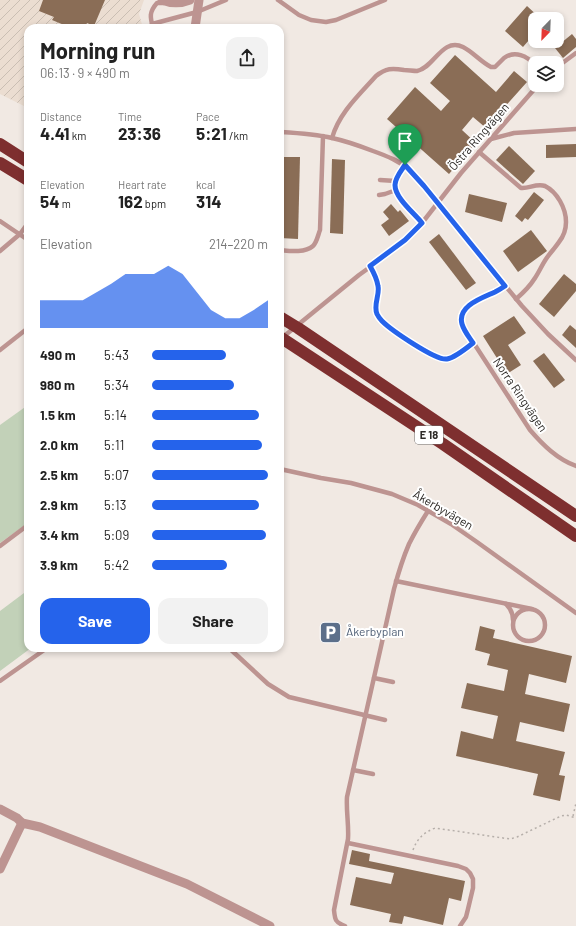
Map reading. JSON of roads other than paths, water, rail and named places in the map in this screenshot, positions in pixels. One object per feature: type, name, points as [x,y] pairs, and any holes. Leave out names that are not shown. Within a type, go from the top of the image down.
[{"type":"highway","points":[[0,144],[24,159]]},
{"type":"highway","points":[[0,163],[24,178]]},
{"type":"highway","name":"E 18","points":[[284,320],[576,516]]},
{"type":"highway","name":"E 18","points":[[284,341],[443,444],[576,536]]},
{"type":"street","points":[[166,2],[181,3],[190,0]]},
{"type":"street","points":[[196,24],[199,0]]},
{"type":"street","points":[[0,809],[17,818],[22,823],[40,827],[187,884],[270,926]]},
{"type":"street","points":[[0,869],[22,823]]},
{"type":"lane","points":[[158,24],[197,12],[226,0]]},
{"type":"lane","points":[[278,0],[299,15],[311,20],[321,19],[326,22],[336,20],[340,16],[384,0]]},
{"type":"lane","points":[[151,24],[150,19],[154,7],[157,3],[166,2]]},
{"type":"lane","points":[[332,138],[334,130],[343,113],[382,71],[394,68],[411,71],[418,70],[424,67],[444,49],[452,45],[466,48],[491,67],[495,67],[504,58],[512,54],[519,54],[528,59]]},
{"type":"lane","points":[[564,62],[576,53]]},
{"type":"lane","name":"Östra Ringvägen","points":[[284,335],[405,240],[422,223],[479,152],[532,92]]},
{"type":"lane","points":[[490,140],[514,132],[576,129]]},
{"type":"lane","points":[[284,132],[301,133],[332,138],[397,160],[405,165],[516,299],[548,334],[576,360]]},
{"type":"lane","points":[[284,250],[295,251],[306,249],[313,245],[318,237],[320,230],[323,136]]},
{"type":"lane","points":[[479,152],[521,188],[526,189],[538,184],[552,191],[560,201],[565,212],[566,222],[564,233],[560,242],[546,258],[535,278],[516,299]]},
{"type":"lane","points":[[405,165],[396,181],[396,190],[399,197],[422,223]]},
{"type":"lane","points":[[380,180],[396,181]]},
{"type":"lane","points":[[379,196],[396,190]]},
{"type":"lane","points":[[0,221],[24,237]]},
{"type":"lane","points":[[0,250],[24,229]]},
{"type":"lane","points":[[370,266],[377,280],[378,287],[376,313],[380,320],[389,327],[440,358],[451,358],[473,343]]},
{"type":"lane","name":"Norra Ringvägen","points":[[505,286],[475,301],[467,307],[462,315],[464,328],[534,434],[550,451],[576,466]]},
{"type":"lane","points":[[0,350],[24,331]]},
{"type":"lane","name":"Åkerbyvägen","points":[[284,470],[351,483],[392,494],[418,505],[451,524],[576,612]]},
{"type":"lane","points":[[345,926],[338,923],[334,919],[334,910],[348,843],[347,797],[396,581],[409,545],[428,511]]},
{"type":"lane","points":[[0,546],[24,528]]},
{"type":"lane","points":[[396,581],[505,603],[532,609],[543,616],[546,624],[543,634],[537,640],[530,642],[519,638],[514,629],[512,612],[505,603]]},
{"type":"lane","points":[[513,622],[516,615],[522,610],[532,609]]},
{"type":"lane","points":[[384,632],[402,636]]},
{"type":"lane","points":[[0,681],[41,652]]},
{"type":"lane","points":[[233,652],[268,684],[289,697],[384,720]]},
{"type":"lane","points":[[374,678],[393,682]]},
{"type":"lane","points":[[354,770],[373,774]]},
{"type":"lane","points":[[348,843],[458,866],[466,869],[473,879],[473,888],[466,916],[460,926]]},
{"type":"place","name":"Åkerbyplan","points":[[330,632]]}]
